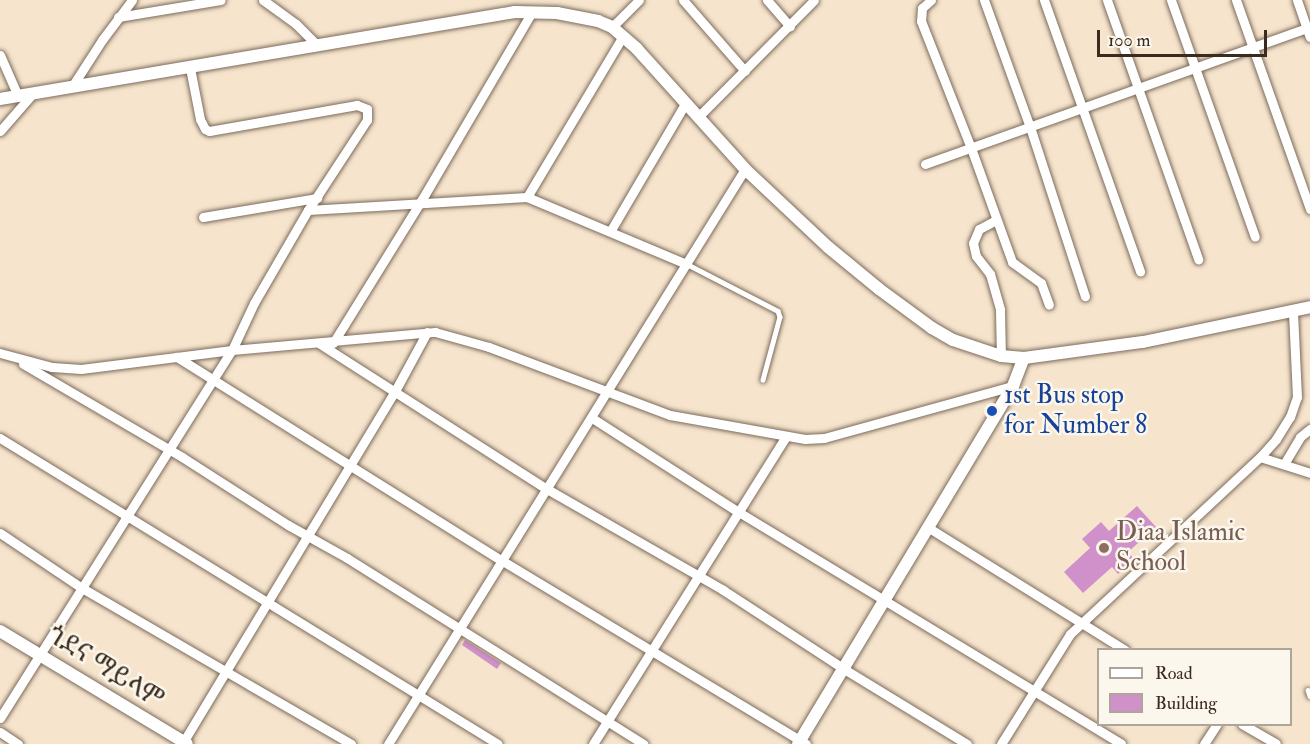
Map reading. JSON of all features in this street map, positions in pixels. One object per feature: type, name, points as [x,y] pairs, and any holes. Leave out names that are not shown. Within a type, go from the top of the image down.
[{"type":"street","points":[[74,85],[118,17],[132,0]]},
{"type":"street","points":[[118,17],[221,0]]},
{"type":"street","points":[[263,0],[296,24],[317,45]]},
{"type":"street","points":[[612,27],[639,0]]},
{"type":"street","points":[[683,0],[745,71]]},
{"type":"street","points":[[767,0],[790,26]]},
{"type":"street","points":[[699,116],[814,0]]},
{"type":"street","points":[[931,0],[922,8],[921,21],[971,148],[1012,262],[1041,283],[1049,305]]},
{"type":"street","points":[[984,0],[1030,127],[1085,296]]},
{"type":"street","points":[[1044,0],[1140,270]]},
{"type":"street","points":[[1107,0],[1198,259]]},
{"type":"street","points":[[1171,0],[1255,237]]},
{"type":"street","points":[[1236,0],[1310,209]]},
{"type":"street","points":[[925,164],[1253,47],[1309,31],[1297,0]]},
{"type":"street","points":[[0,99],[515,12],[585,18],[612,27],[623,36],[699,116],[745,169],[828,247],[909,311],[953,340],[1001,356],[1024,358],[1132,344],[1310,307]]},
{"type":"street","points":[[333,343],[421,201],[532,12]]},
{"type":"street","points":[[527,197],[623,36]]},
{"type":"street","points":[[0,55],[18,96]]},
{"type":"street","points":[[0,718],[213,380],[308,210],[367,120],[367,109],[357,105],[209,131],[205,129],[200,119],[189,68]]},
{"type":"street","points":[[0,130],[34,92]]},
{"type":"street","points":[[611,230],[686,102]]},
{"type":"street","points":[[388,744],[608,392],[684,263],[745,169]]},
{"type":"street","points":[[308,210],[421,201],[527,197],[611,230],[684,263]]},
{"type":"street","points":[[203,217],[317,198]]},
{"type":"street","points":[[996,220],[979,229],[973,243],[976,256],[990,274],[1000,310],[1001,356]]},
{"type":"street","points":[[1000,744],[1054,655],[1082,621],[1260,457],[1282,430],[1297,397],[1293,311]]},
{"type":"street","points":[[184,744],[306,536],[395,391],[427,332]]},
{"type":"street","points":[[0,353],[65,369],[231,350],[333,343],[427,332],[444,333],[489,347],[670,415],[805,439],[824,438],[1013,386]]},
{"type":"street","points":[[320,344],[547,489],[697,575],[967,744]]},
{"type":"street","points":[[177,357],[351,463],[501,560],[801,743],[1013,386],[1024,358]]},
{"type":"street","points":[[14,358],[460,628],[643,744]]},
{"type":"street","points":[[592,418],[737,511],[1121,744]]},
{"type":"street","points":[[1284,464],[1300,437],[1310,429]]},
{"type":"street","points":[[593,744],[786,436]]},
{"type":"street","points":[[0,438],[498,744]]},
{"type":"street","points":[[1260,457],[1310,473]]},
{"type":"street","points":[[929,528],[1122,648]]},
{"type":"street","points":[[0,533],[82,588],[351,744]]},
{"type":"street","name":"ጎደና ማይላም","points":[[0,631],[41,654],[184,744]]},
{"type":"street","points":[[1204,744],[1216,726]]},
{"type":"street","points":[[1245,726],[1276,744]]},
{"type":"street","points":[[0,732],[18,744]]},
{"type":"lane","points":[[684,263],[778,311],[780,317],[763,380]]},
{"type":"building","points":[[1137,506],[1156,527],[1128,552],[1134,559],[1118,574],[1112,567],[1083,593],[1064,572],[1090,548],[1082,539],[1101,522],[1109,531]]},
{"type":"building","points":[[465,640],[501,663],[497,669],[462,645]]},
{"type":"place","name":"1st Bus stop for Number 8","points":[[992,411]]},
{"type":"place","name":"Diaa Islamic School","points":[[1104,548]]}]
